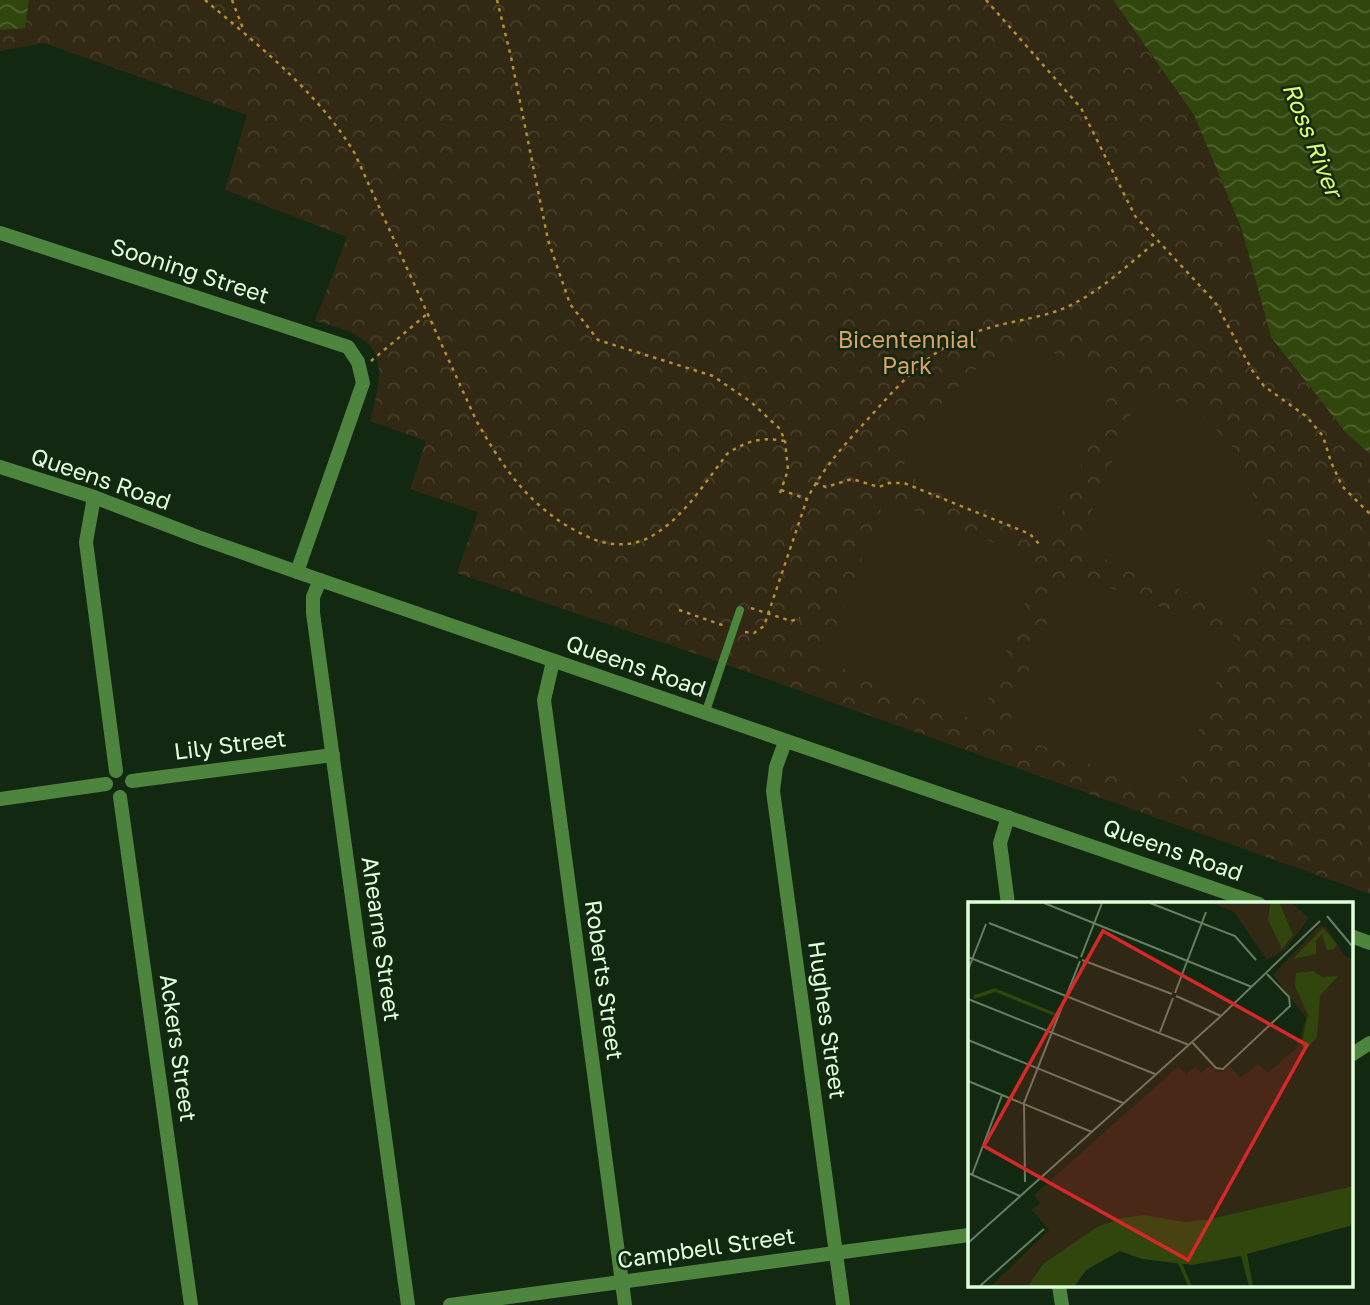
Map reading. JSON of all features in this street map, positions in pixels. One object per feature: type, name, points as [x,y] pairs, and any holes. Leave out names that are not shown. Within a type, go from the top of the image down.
[{"type":"street","name":"Sooning Street","points":[[0,233],[348,346],[359,364]]},
{"type":"street","points":[[297,572],[363,383],[359,364]]},
{"type":"street","name":"Queens Road","points":[[0,467],[94,497],[297,572],[1253,902]]},
{"type":"street","points":[[94,497],[86,542],[116,771]]},
{"type":"street","name":"Ahearne Street","points":[[320,580],[313,597],[313,613],[408,1305]]},
{"type":"street","name":"Roberts Street","points":[[553,661],[544,700],[625,1305]]},
{"type":"street","name":"Hughes Street","points":[[785,742],[776,767],[773,791],[843,1305]]},
{"type":"street","name":"Lily Street","points":[[132,781],[334,755]]},
{"type":"street","points":[[116,771],[124,772],[132,781],[128,793],[120,797],[112,795],[106,784],[109,776],[116,771]]},
{"type":"street","points":[[0,799],[106,784]]},
{"type":"street","name":"Ackers Street","points":[[120,797],[191,1305]]},
{"type":"street","points":[[1008,817],[1000,843],[1008,902]]},
{"type":"street","points":[[1352,936],[1370,943]]},
{"type":"street","points":[[1352,1054],[1370,1043]]},
{"type":"street","name":"Campbell Street","points":[[450,1305],[968,1235]]},
{"type":"lane","points":[[705,714],[741,608]]},
{"type":"path","points":[[205,0],[245,34],[323,108],[340,128],[355,154],[476,420],[495,455],[540,508],[561,524],[590,539],[609,544],[627,545],[646,539],[670,523],[727,454],[751,440],[765,438],[785,441]]},
{"type":"path","points":[[232,0],[245,34]]},
{"type":"path","points":[[497,0],[548,240],[570,304],[598,340],[713,376],[751,402],[780,429],[785,441],[788,470],[780,491],[807,499]]},
{"type":"path","points":[[986,0],[1081,108],[1135,216],[1215,302],[1252,370],[1264,386],[1307,417],[1323,436],[1342,486],[1370,514]]},
{"type":"path","points":[[743,632],[754,634],[759,631],[768,614],[807,499],[815,483],[831,460],[895,389],[933,355],[966,336],[1078,302],[1101,288],[1157,242]]},
{"type":"path","points":[[359,364],[377,358],[427,313]]},
{"type":"path","points":[[815,483],[826,487],[852,479],[878,487],[904,483],[1030,534],[1040,545]]},
{"type":"path","points":[[741,608],[791,621],[800,618]]},
{"type":"path","points":[[678,610],[725,626]]},
{"type":"green space","name":"Bicentennial Park","points":[[0,0],[1113,0],[1194,115],[1242,230],[1271,337],[1347,433],[1370,454],[1370,894],[708,658],[457,573],[478,512],[410,489],[426,441],[370,421],[379,380],[375,353],[355,335],[315,321],[347,237],[225,190],[247,115],[44,43],[0,51]]},
{"type":"green space","points":[[1033,347],[1117,377],[1056,528],[1043,534],[900,473],[922,424],[974,371],[1001,354]]},
{"type":"green space","points":[[1143,385],[1201,414],[1237,452],[1259,510],[1268,544],[1242,615],[1086,551],[1081,538]]},
{"type":"green space","points":[[885,499],[1034,559],[1038,570],[979,722],[823,660]]},
{"type":"green space","points":[[1076,575],[1234,635],[1174,796],[1006,732],[1063,581]]},
{"type":"water","points":[[0,0],[29,0],[25,28],[0,30]]},
{"type":"water","name":"Ross River","points":[[1113,0],[1370,0],[1370,454],[1347,434],[1271,337],[1242,230],[1194,115]]}]
